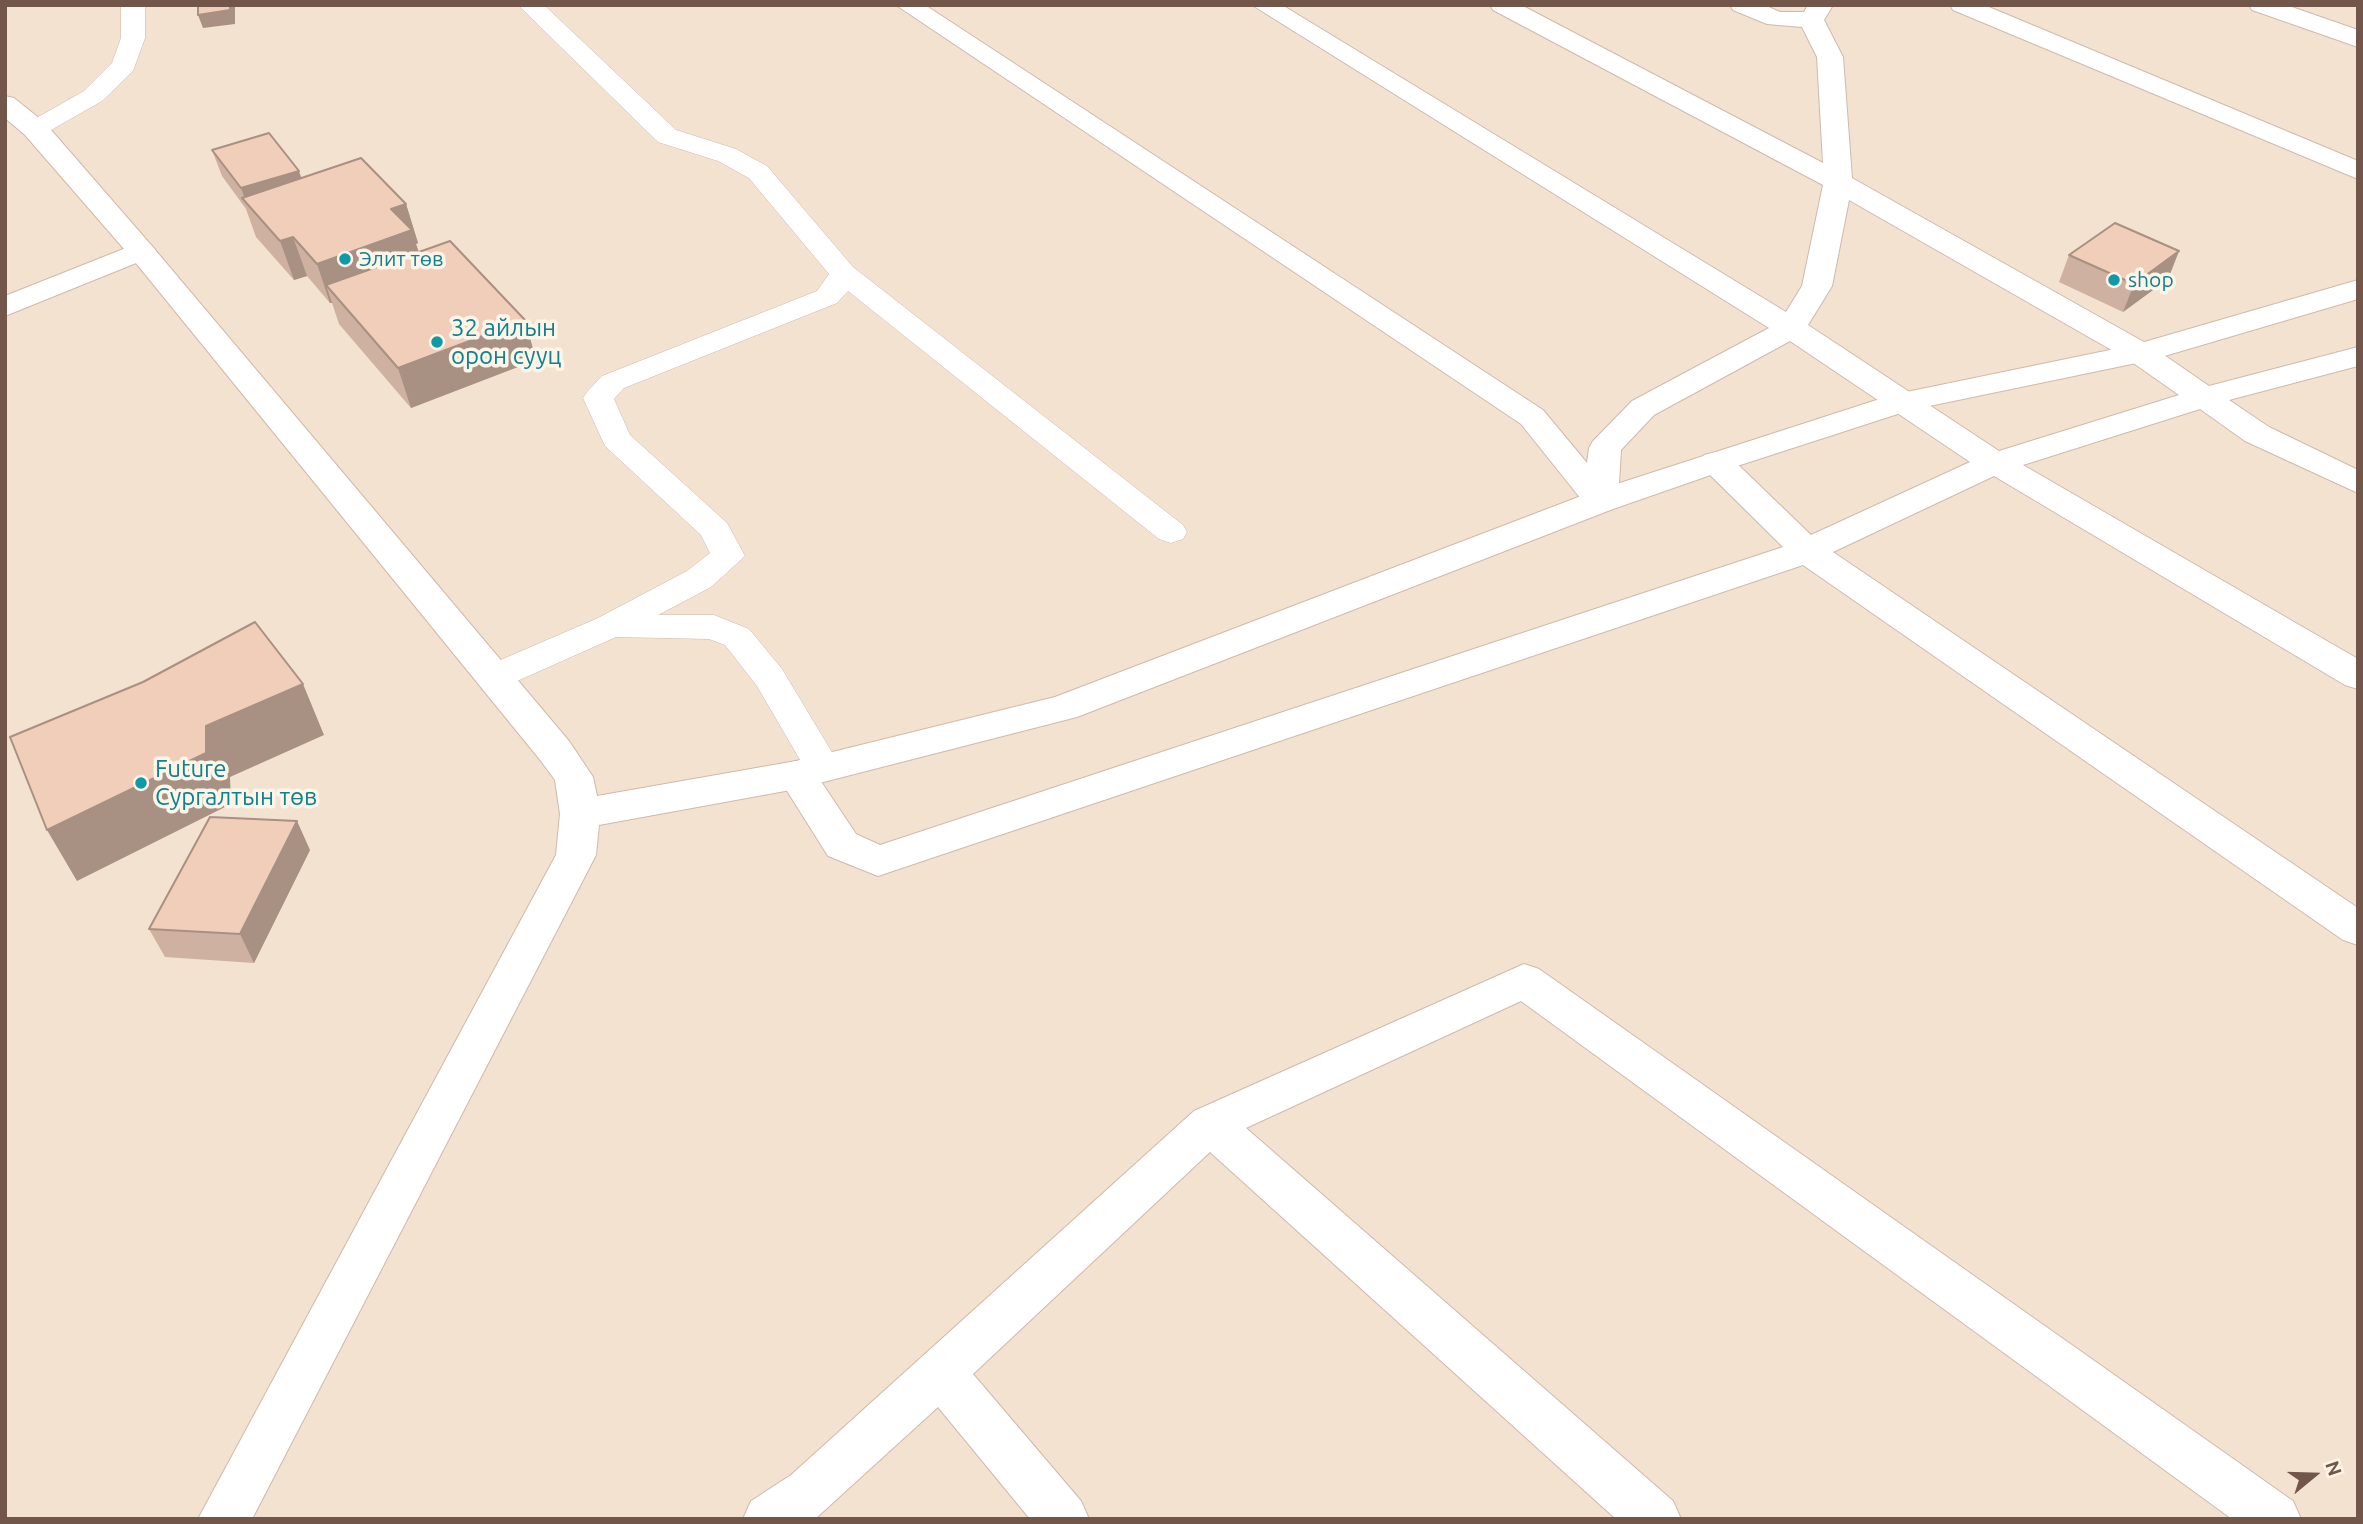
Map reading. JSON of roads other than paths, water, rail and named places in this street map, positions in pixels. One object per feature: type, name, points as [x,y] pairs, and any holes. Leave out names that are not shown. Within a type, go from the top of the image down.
[{"type":"street","points":[[908,5],[1532,416],[1601,501]]},
{"type":"street","points":[[1264,5],[1791,328],[1995,463],[2358,676]]},
{"type":"street","points":[[1502,5],[1838,182],[2140,353],[2257,434],[2358,483]]},
{"type":"street","points":[[1601,501],[1605,448],[1643,408],[1791,328],[1817,286],[1838,182],[1830,57],[1816,13],[1776,19],[1742,5]]},
{"type":"street","points":[[1962,5],[2358,171]]},
{"type":"street","points":[[2261,5],[2358,39]]},
{"type":"street","points":[[5,104],[36,129],[141,251],[494,677],[574,777],[580,814],[576,855],[224,1519]]},
{"type":"street","points":[[5,307],[141,251]]},
{"type":"street","points":[[580,814],[809,772],[1064,708],[1601,501],[1716,462],[1903,402],[2140,353],[2358,289]]},
{"type":"street","points":[[809,772],[842,845],[878,861],[1807,551],[1995,463],[2205,397],[2358,356]]},
{"type":"street","points":[[1716,462],[1807,551],[2358,929]]},
{"type":"street","points":[[769,1519],[808,1493],[1210,1124],[1524,981],[2275,1519]]},
{"type":"street","points":[[1210,1124],[1655,1519]]},
{"type":"street","points":[[940,1371],[1063,1519]]},
{"type":"lane","points":[[36,129],[93,96],[124,66],[133,38],[132,5]]},
{"type":"lane","points":[[530,5],[667,136],[727,155],[758,172],[843,273],[1171,532]]},
{"type":"lane","points":[[494,677],[610,626],[699,579],[728,556],[715,530],[616,439],[598,398],[613,382],[827,297],[837,286],[843,273]]},
{"type":"lane","points":[[610,626],[662,624],[714,627],[737,637],[770,678],[809,772]]},
{"type":"place","name":"Элит төв","points":[[345,259]]},
{"type":"place","name":"shop","points":[[2114,280]]},
{"type":"place","name":"32 айлын орон сууц","points":[[437,342]]},
{"type":"place","name":"Future Сургалтын төв","points":[[141,783]]}]
